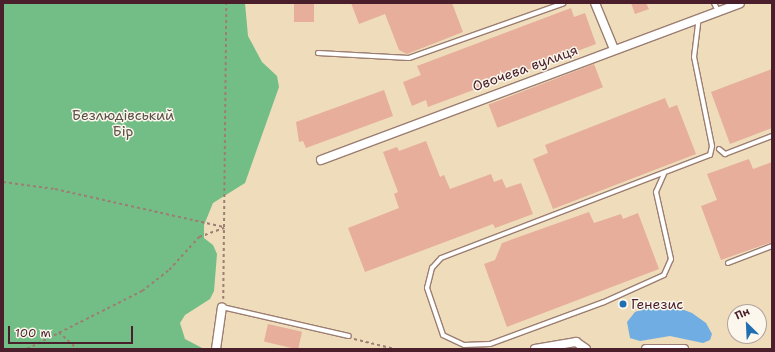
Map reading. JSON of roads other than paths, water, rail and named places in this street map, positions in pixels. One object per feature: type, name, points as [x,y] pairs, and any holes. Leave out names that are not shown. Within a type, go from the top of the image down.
[{"type":"street","points":[[595,3],[614,49]]},
{"type":"street","name":"Овочева вулиця","points":[[321,160],[699,18],[716,7],[740,3]]},
{"type":"street","points":[[216,349],[222,307]]},
{"type":"street","points":[[535,349],[576,342],[586,349]]},
{"type":"street","points":[[646,349],[684,349]]},
{"type":"lane","points":[[318,53],[408,58],[564,3]]},
{"type":"lane","points":[[664,174],[656,192],[671,259],[664,275],[597,305],[490,344],[464,345],[443,334],[427,288],[432,268],[442,258],[664,174],[706,159],[712,149],[694,57],[699,18]]},
{"type":"lane","points":[[719,148],[724,154],[772,136]]},
{"type":"lane","points":[[728,263],[772,246]]},
{"type":"lane","points":[[222,307],[350,336]]},
{"type":"water","points":[[663,302],[692,313],[706,323],[712,334],[710,340],[703,343],[670,336],[640,341],[630,338],[627,322],[635,312]]},
{"type":"place","name":"Генезис","points":[[623,304]]},
{"type":"park label","name":"Безлюдівський Бір","points":[[123,124]]}]
